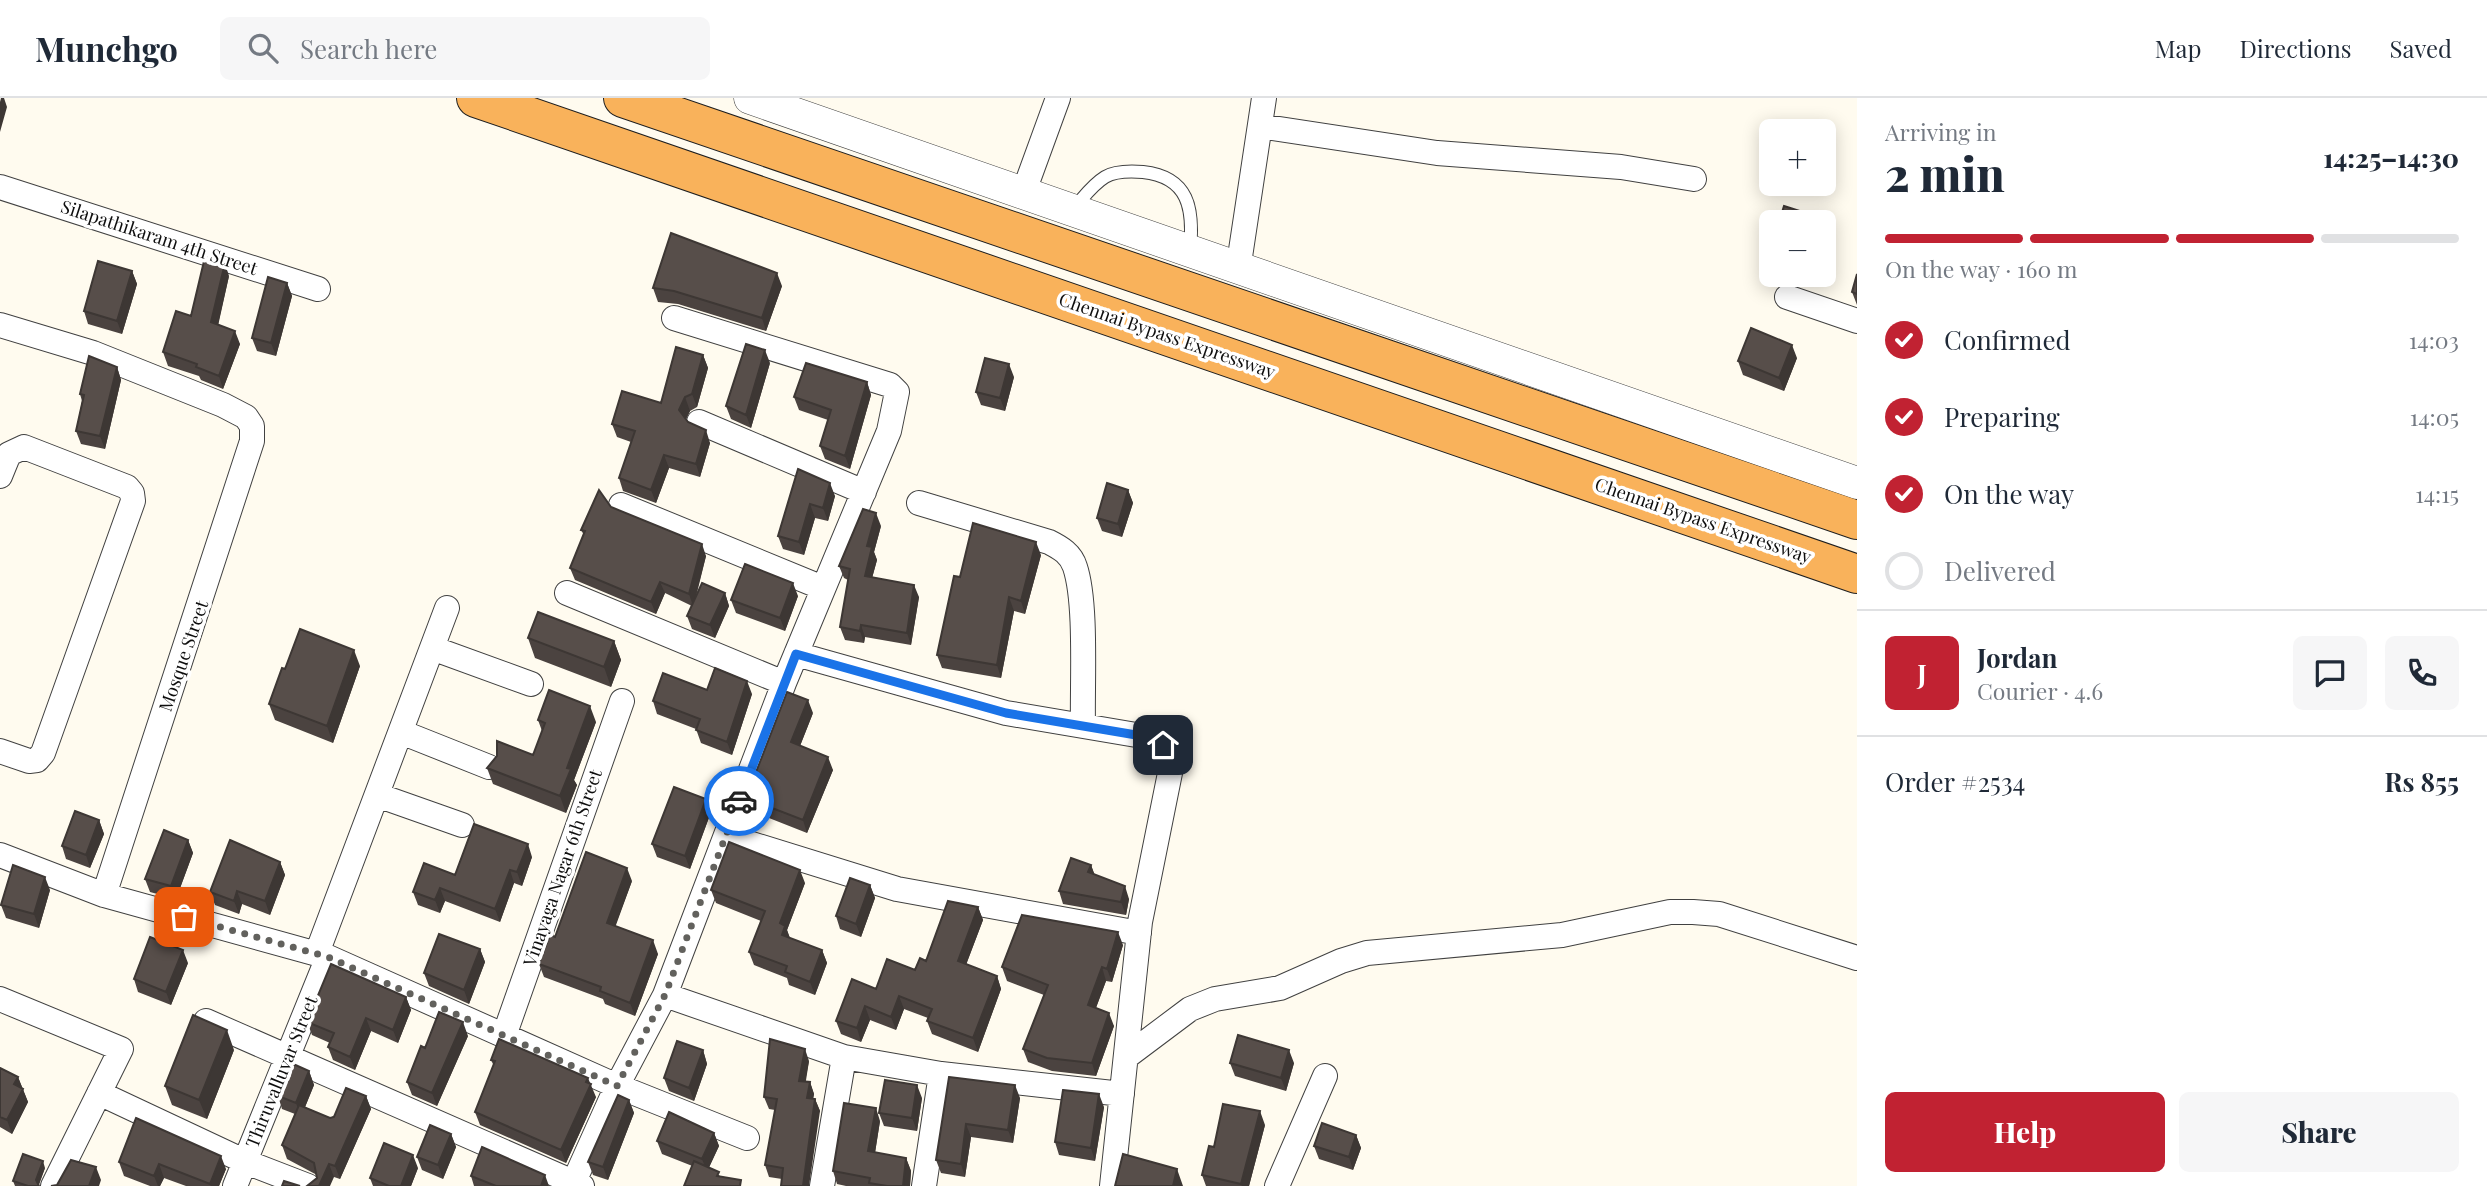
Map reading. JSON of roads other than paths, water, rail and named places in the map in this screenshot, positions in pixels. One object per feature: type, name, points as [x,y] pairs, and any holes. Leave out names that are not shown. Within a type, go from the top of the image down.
[{"type":"highway","name":"Chennai Bypass Expressway","points":[[476,98],[1857,574]]},
{"type":"highway","points":[[623,98],[1857,520]]},
{"type":"street","points":[[750,98],[1238,270],[1857,483]]},
{"type":"street","points":[[1023,194],[1058,98]]},
{"type":"street","points":[[1238,270],[1264,98]]},
{"type":"street","points":[[1259,125],[1437,153],[1621,167],[1694,179]]},
{"type":"street","name":"Silapathikaram 4th Street","points":[[0,187],[318,289]]},
{"type":"street","points":[[1787,298],[1857,321]]},
{"type":"street","points":[[206,1021],[575,1185],[617,1086],[665,995],[784,682],[864,492],[896,408],[897,392],[890,385],[674,318]]},
{"type":"street","name":"Mosque Street","points":[[0,325],[93,353],[246,417],[252,426],[252,440],[215,561],[104,895]]},
{"type":"street","points":[[699,422],[864,492]]},
{"type":"street","points":[[0,476],[9,454],[24,447],[127,487],[132,493],[133,501],[43,753],[37,760],[29,761],[0,751]]},
{"type":"street","points":[[919,503],[1049,542],[1065,550],[1075,566],[1080,590],[1083,724]]},
{"type":"street","points":[[621,505],[823,589]]},
{"type":"street","points":[[567,593],[784,682]]},
{"type":"street","name":"Thiruvalluvar Street","points":[[235,1186],[287,1059],[377,795],[447,608]]},
{"type":"street","points":[[432,648],[531,684]]},
{"type":"street","points":[[796,654],[994,710],[1154,738],[1169,754],[1171,768],[1139,933],[1112,1186]]},
{"type":"street","name":"Vinayaga Nagar 6th Street","points":[[504,1036],[622,701]]},
{"type":"street","points":[[401,732],[489,767]]},
{"type":"street","points":[[377,795],[463,825]]},
{"type":"street","points":[[726,836],[897,889],[1139,933]]},
{"type":"street","points":[[0,855],[104,895],[322,955],[617,1086],[747,1138]]},
{"type":"street","points":[[1126,1057],[1190,1009],[1215,999],[1280,988],[1341,961],[1367,953],[1562,935],[1671,912],[1718,914],[1857,958]]},
{"type":"street","points":[[665,995],[844,1057],[941,1074],[1122,1094]]},
{"type":"street","points":[[0,999],[121,1049],[53,1186]]},
{"type":"street","points":[[822,1186],[844,1057]]},
{"type":"street","points":[[924,1186],[941,1074]]},
{"type":"street","points":[[1277,1186],[1325,1076]]},
{"type":"street","points":[[99,1093],[246,1162],[308,1186]]},
{"type":"lane","points":[[1072,211],[1092,187],[1108,175],[1131,171],[1159,174],[1178,186],[1189,205],[1193,223],[1190,253]]}]
